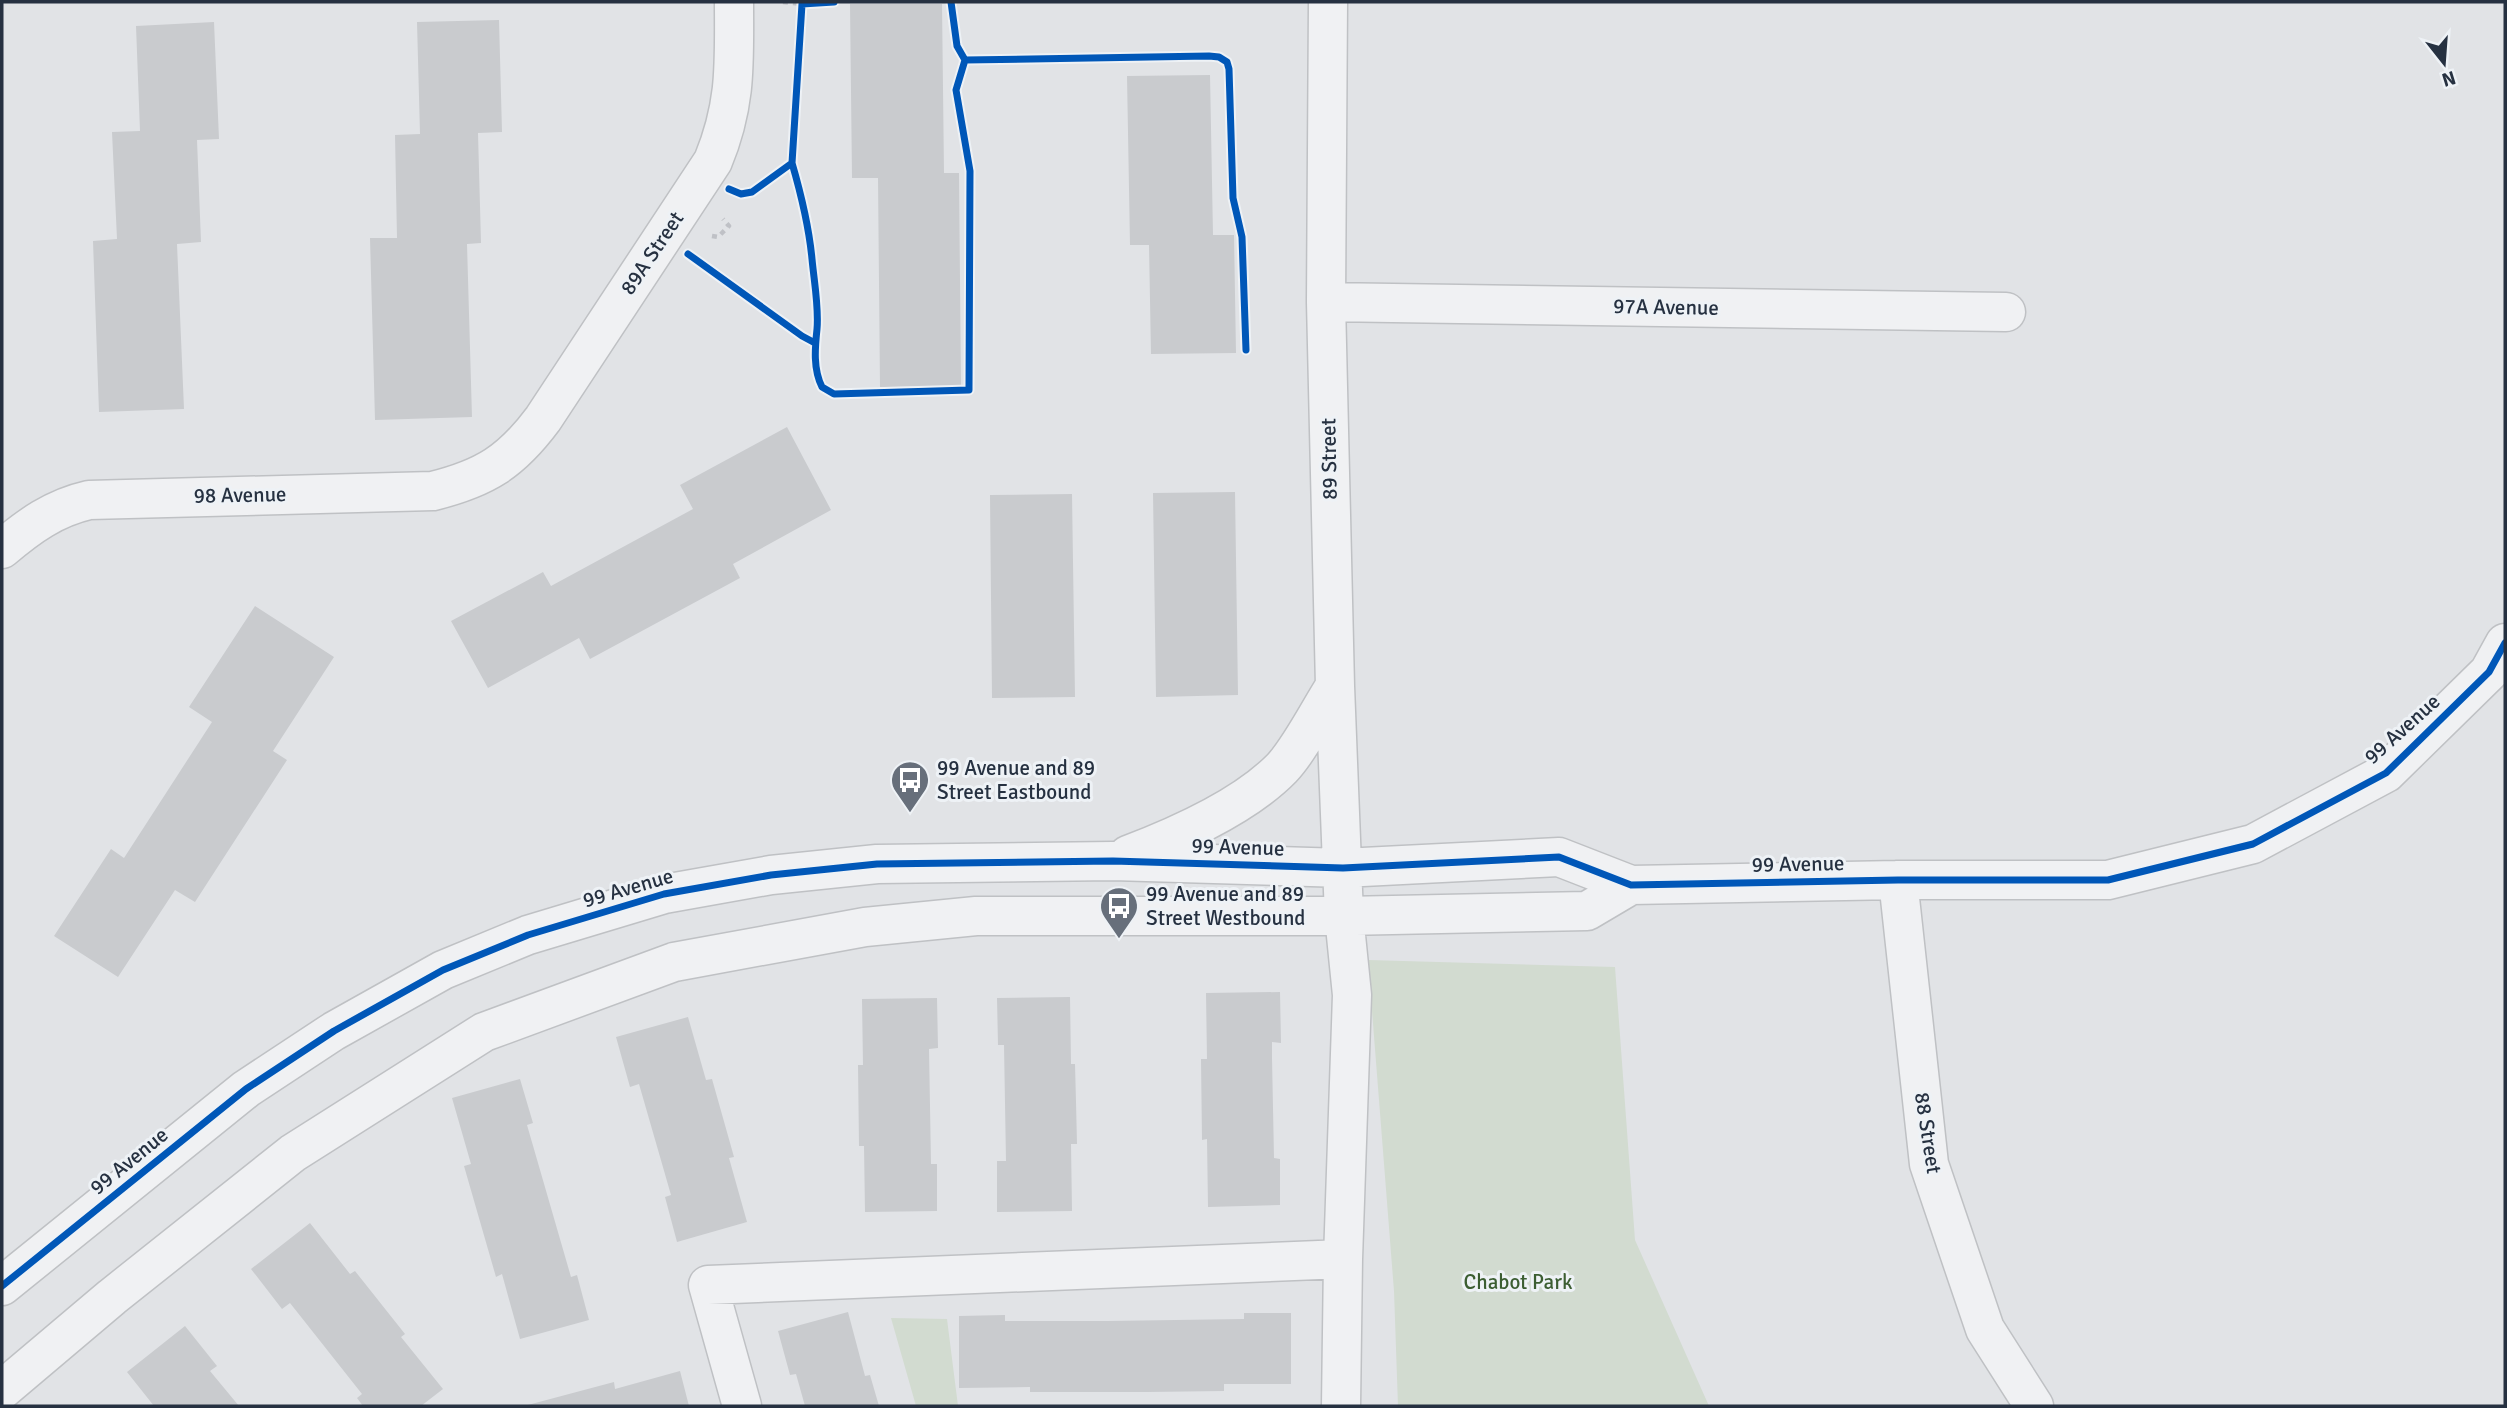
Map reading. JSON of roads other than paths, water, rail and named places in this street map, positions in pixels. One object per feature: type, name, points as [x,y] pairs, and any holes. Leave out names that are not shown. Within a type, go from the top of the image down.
[{"type":"street","name":"89A Street","points":[[490,472],[525,442],[543,419],[713,161],[725,132],[731,106],[734,2]]},
{"type":"street","name":"89 Street","points":[[1328,2],[1326,302],[1335,686],[1344,916],[1352,995],[1341,1406]]},
{"type":"street","name":"97A Avenue","points":[[1326,302],[2006,312]]},
{"type":"street","name":"98 Avenue","points":[[2,549],[36,522],[65,505],[89,500],[113,497],[407,493],[433,491],[464,483],[490,472]]},
{"type":"street","name":"99 Avenue","points":[[2,1286],[246,1089],[334,1031],[443,970],[528,935],[664,894],[771,875],[877,863],[1112,861],[1343,868],[1559,857],[1630,885],[1898,880],[2108,880],[2253,844],[2386,773],[2489,672],[2505,643]]},
{"type":"street","points":[[1112,861],[1174,838],[1262,786],[1284,766],[1335,686]]},
{"type":"street","name":"88 Street","points":[[1898,880],[1929,1164],[1985,1329],[2034,1406]]},
{"type":"street","points":[[2,1390],[112,1297],[293,1153],[484,1032],[674,962],[865,927],[976,916],[1344,916],[1587,911],[1630,885]]},
{"type":"street","points":[[742,1406],[708,1285],[1343,1259]]},
{"type":"place","name":"99 Avenue and 89 Street Eastbound","points":[[910,814]]},
{"type":"place","name":"99 Avenue and 89 Street Westbound","points":[[1119,940]]},
{"type":"park label","name":"Chabot Park","points":[[1518,1282]]}]
